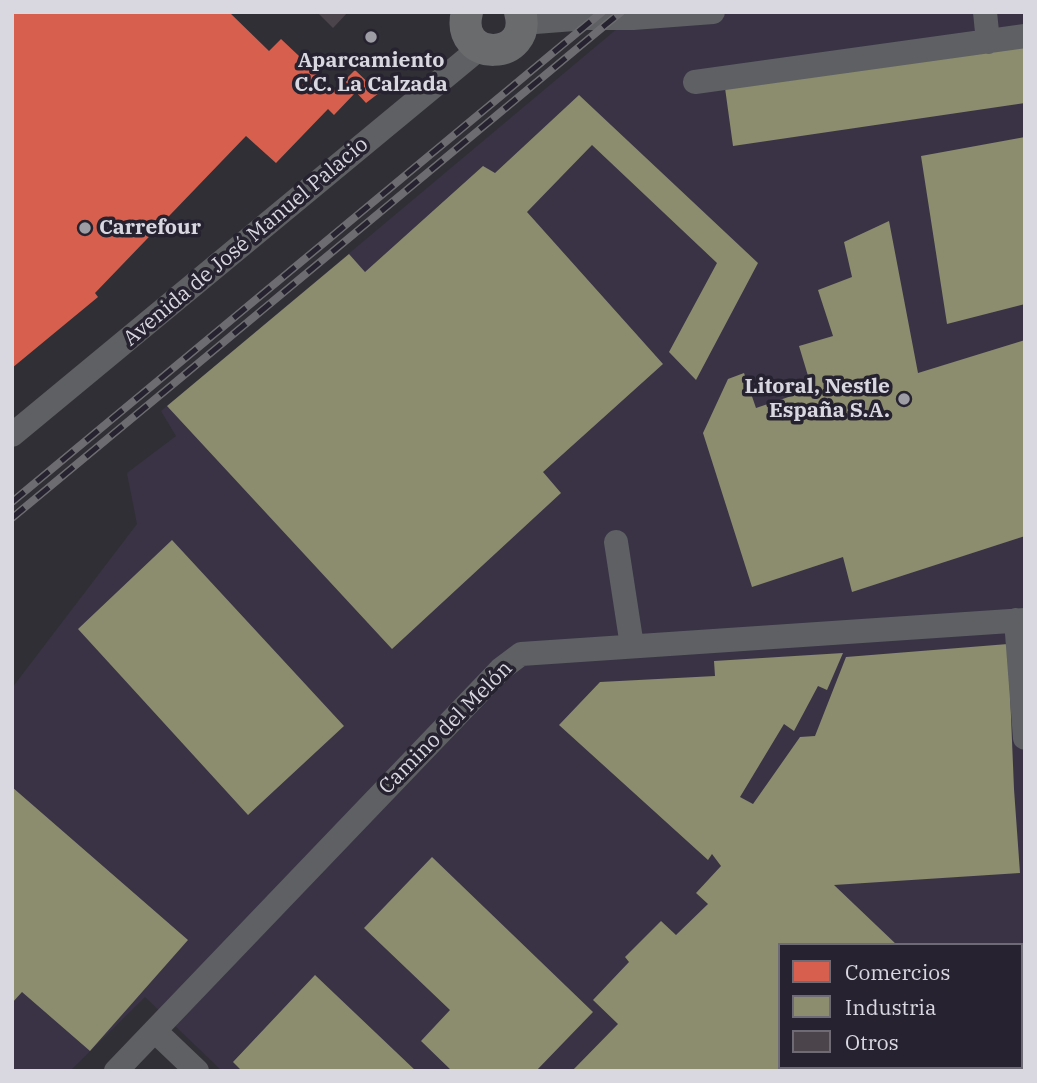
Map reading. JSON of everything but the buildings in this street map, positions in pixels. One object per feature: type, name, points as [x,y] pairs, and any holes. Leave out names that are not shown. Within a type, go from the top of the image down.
[{"type":"main road","points":[[467,12],[466,32],[480,48],[494,51],[508,47],[518,36],[521,18]]},
{"type":"street","points":[[521,18],[586,15],[633,19],[713,12]]},
{"type":"street","points":[[985,12],[988,42]]},
{"type":"street","points":[[695,82],[1025,36]]},
{"type":"street","name":"Avenida de José Manuel Palacio","points":[[12,435],[480,48]]},
{"type":"street","points":[[616,542],[632,646]]},
{"type":"street","points":[[1022,619],[1025,738]]},
{"type":"street","name":"Camino del Melón","points":[[116,1071],[500,669],[521,654],[1022,619]]},
{"type":"street","points":[[155,1031],[197,1071]]},
{"type":"shaded area","points":[[637,12],[1025,12],[1025,1071],[222,1071],[145,997],[70,1071],[12,1071],[12,688],[137,524],[127,473],[176,436],[161,411]]},
{"type":"railway","points":[[12,502],[602,12]]},
{"type":"railway","points":[[12,518],[621,12]]},
{"type":"place","name":"Aparcamiento C.C. La Calzada","points":[[371,37]]},
{"type":"place","name":"Carrefour","points":[[85,228]]},
{"type":"place","name":"Litoral, Nestle España S.A.","points":[[904,399]]}]
